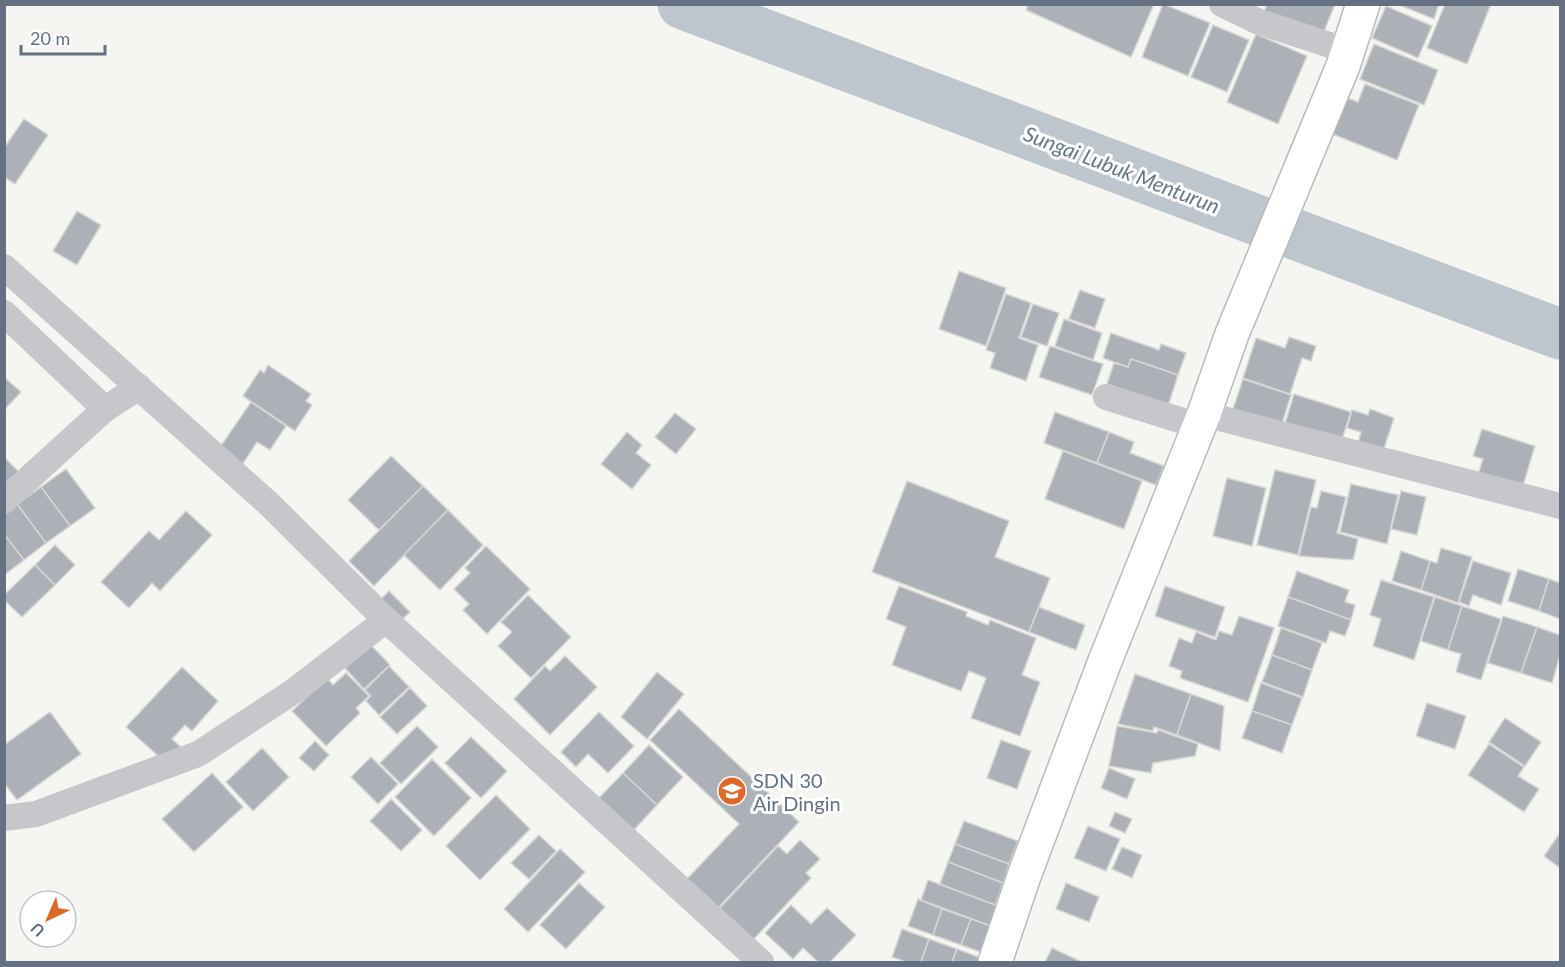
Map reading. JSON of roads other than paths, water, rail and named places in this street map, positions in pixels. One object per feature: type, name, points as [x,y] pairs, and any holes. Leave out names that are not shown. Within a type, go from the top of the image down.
[{"type":"street","points":[[1222,4],[1343,65]]},
{"type":"street","points":[[995,963],[1024,876],[1105,661],[1241,313],[1343,65],[1363,4]]},
{"type":"street","points":[[4,267],[269,504],[386,620],[761,963]]},
{"type":"street","points":[[4,313],[105,409]]},
{"type":"street","points":[[4,501],[105,409],[139,387]]},
{"type":"street","points":[[1106,397],[1560,506]]},
{"type":"street","points":[[4,818],[36,814],[198,754],[294,691],[386,620]]},
{"type":"waterway","name":"Sungai Lubuk Menturun","points":[[683,4],[1560,334]]},
{"type":"place","name":"SDN 30 Air Dingin","points":[[732,791]]}]
